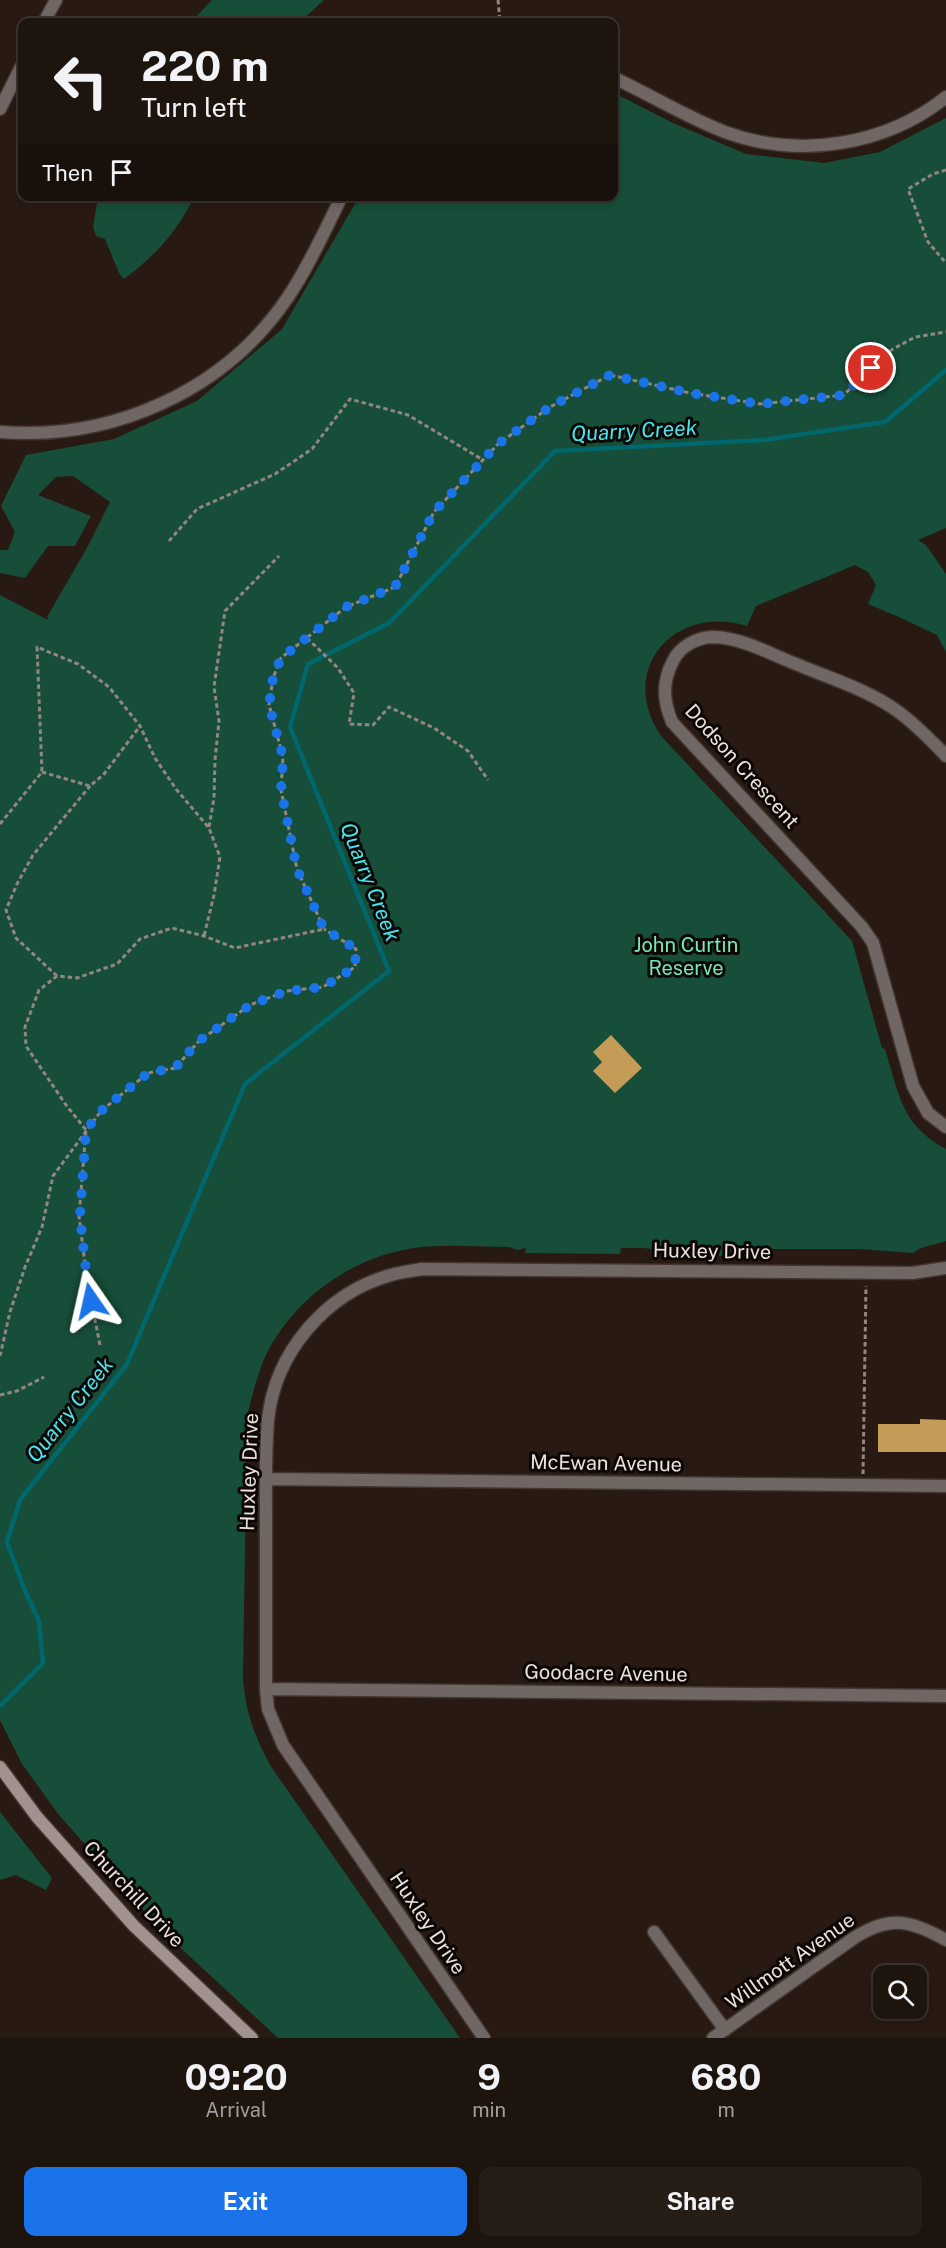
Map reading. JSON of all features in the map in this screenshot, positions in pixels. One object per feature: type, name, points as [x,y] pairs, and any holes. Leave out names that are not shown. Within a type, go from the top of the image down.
[{"type":"main road","name":"Churchill Drive","points":[[0,1767],[37,1817],[134,1926],[252,2038]]},
{"type":"street","points":[[46,18],[56,0]]},
{"type":"street","points":[[0,109],[18,73]]},
{"type":"street","points":[[618,80],[725,132],[758,142],[789,146],[844,142],[884,132],[921,114],[946,97]]},
{"type":"street","points":[[0,432],[57,433],[118,421],[158,406],[199,384],[236,354],[275,314],[307,265],[339,201]]},
{"type":"street","name":"Dodson Crescent","points":[[946,756],[925,733],[895,709],[863,691],[737,640],[712,637],[696,641],[682,648],[668,672],[664,687],[665,704],[672,722],[862,927],[873,944],[913,1086],[928,1113],[946,1127]]},
{"type":"street","name":"Huxley Drive","points":[[484,2038],[283,1745],[268,1709],[266,1689],[266,1479],[268,1418],[275,1386],[290,1353],[309,1327],[335,1302],[390,1275],[422,1269],[912,1273],[946,1268]]},
{"type":"street","name":"McEwan Avenue","points":[[266,1479],[946,1485]]},
{"type":"street","name":"Goodacre Avenue","points":[[266,1689],[946,1696]]},
{"type":"street","name":"Willmott Avenue","points":[[713,2038],[862,1933],[892,1923],[912,1923],[946,1940]]},
{"type":"street","points":[[654,1932],[725,2030]]},
{"type":"path","points":[[498,0],[500,18]]},
{"type":"path","points":[[946,170],[933,174],[908,189],[928,242],[946,263]]},
{"type":"path","points":[[0,1355],[10,1312],[25,1267],[42,1227],[53,1176],[101,1111],[148,1073],[175,1068],[199,1041],[250,1005],[287,991],[323,987],[355,967],[356,949],[324,929],[297,869],[281,790],[283,757],[269,705],[273,678],[281,658],[346,607],[395,587],[434,512],[498,444],[550,407],[610,375],[690,393],[760,404],[844,395],[884,354],[915,337],[946,332]]},
{"type":"path","points":[[169,541],[197,509],[275,474],[312,449],[350,399],[408,415],[483,460]]},
{"type":"path","points":[[209,828],[214,798],[219,721],[214,687],[225,611],[279,556]]},
{"type":"path","points":[[306,637],[338,668],[354,693],[349,724],[373,725],[390,707],[434,728],[468,751],[488,780]]},
{"type":"path","points":[[0,824],[42,772],[37,647],[78,664],[109,687],[140,726],[155,758],[171,781],[209,828],[220,857],[204,936]]},
{"type":"path","points":[[140,726],[104,774],[90,786],[33,855],[6,910],[16,938],[57,976],[77,978],[117,964],[140,939],[172,928],[204,936],[235,948],[324,929]]},
{"type":"path","points":[[42,772],[90,786]]},
{"type":"path","points":[[57,976],[39,990],[25,1028],[26,1046],[86,1130],[80,1216],[87,1280],[100,1345]]},
{"type":"path","points":[[863,1485],[866,1272]]},
{"type":"path","points":[[0,1395],[16,1391],[44,1377]]},
{"type":"green space","points":[[212,0],[324,0],[304,18],[195,18]]},
{"type":"green space","name":"John Curtin Reserve","points":[[618,95],[673,123],[746,154],[824,163],[880,152],[946,118],[946,528],[918,540],[926,545],[946,574],[946,652],[937,635],[868,604],[876,585],[868,572],[855,565],[756,606],[747,626],[720,622],[696,625],[675,634],[659,649],[649,668],[645,689],[649,713],[662,737],[852,941],[882,1048],[885,1049],[904,1107],[919,1130],[946,1149],[946,1241],[923,1247],[913,1253],[859,1249],[746,1249],[741,1258],[643,1248],[621,1248],[620,1254],[525,1253],[526,1248],[518,1250],[509,1247],[442,1246],[403,1250],[361,1264],[341,1275],[322,1287],[290,1318],[266,1355],[257,1378],[247,1417],[243,1677],[249,1713],[256,1735],[272,1768],[460,2038],[278,2038],[158,1927],[59,1815],[22,1764],[0,1720],[0,595],[48,620],[47,617],[88,546],[110,502],[73,476],[56,477],[38,495],[91,516],[75,546],[48,546],[25,578],[0,573],[0,550],[8,550],[15,532],[1,506],[26,455],[114,439],[197,401],[282,329],[357,201],[618,201]]},
{"type":"green space","points":[[97,201],[192,201],[165,242],[124,279],[119,273],[105,239],[96,236],[93,227]]},
{"type":"green space","points":[[0,1812],[52,1878],[46,1890],[16,1875],[0,1880]]},
{"type":"building","points":[[611,1035],[642,1068],[615,1093],[593,1071],[602,1062],[593,1052]]},
{"type":"building","points":[[920,1419],[946,1420],[946,1452],[878,1452],[878,1424],[920,1424]]},
{"type":"waterway","name":"Quarry Creek","points":[[1,1705],[43,1663],[39,1621],[7,1542],[20,1500],[127,1364],[245,1084],[389,971],[290,727],[308,664],[389,623],[555,451],[764,440],[885,422],[946,370]]},
{"type":"route","points":[[91,1301],[80,1216],[86,1130],[101,1111],[148,1073],[175,1068],[199,1041],[250,1005],[287,991],[323,987],[355,967],[356,949],[324,929],[297,869],[281,790],[283,757],[269,705],[273,678],[281,658],[346,607],[395,587],[434,512],[498,444],[550,407],[610,375],[690,393],[760,404],[844,395],[871,368]]}]
